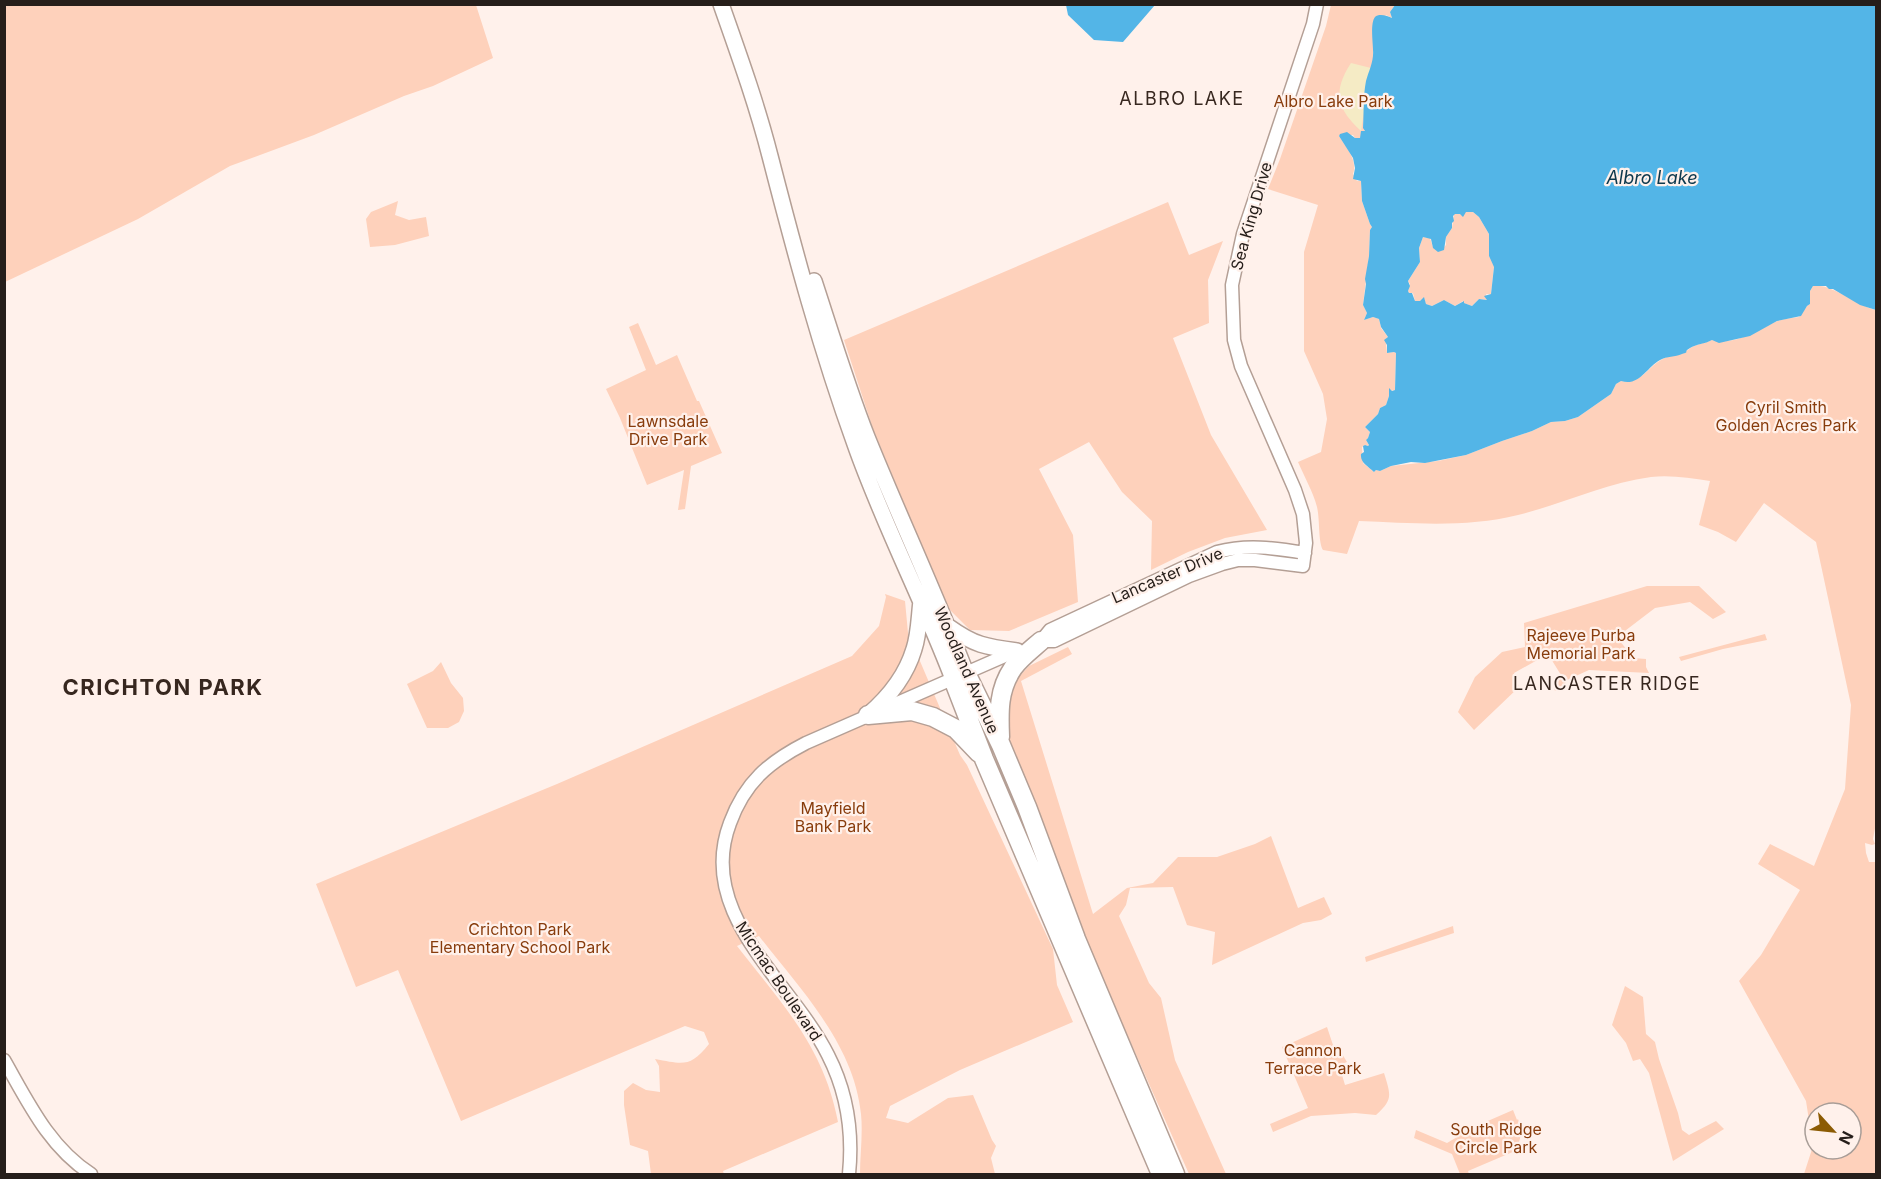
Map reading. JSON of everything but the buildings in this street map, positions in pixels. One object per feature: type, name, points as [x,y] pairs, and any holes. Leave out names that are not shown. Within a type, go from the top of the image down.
[{"type":"highway","points":[[1001,745],[999,705],[1002,692],[1014,667],[1041,641]]},
{"type":"highway","name":"Woodland Avenue","points":[[960,676],[1001,745],[1076,939],[1177,1174]]},
{"type":"highway","name":"Woodland Avenue","points":[[960,676],[984,759],[1161,1174]]},
{"type":"highway","points":[[868,715],[912,711],[933,717],[956,729],[984,759]]},
{"type":"main road","name":"Woodland Avenue","points":[[721,4],[746,73],[809,300],[854,444],[921,602],[960,676]]},
{"type":"main road","name":"Woodland Avenue","points":[[771,161],[866,434],[919,562],[949,627],[960,676]]},
{"type":"main road","points":[[868,715],[881,705],[904,674],[915,648],[921,602]]},
{"type":"main road","points":[[949,627],[967,640],[984,647],[1017,651]]},
{"type":"street","name":"Sea King Drive","points":[[1304,560],[1306,543],[1303,514],[1295,490],[1241,366],[1234,340],[1232,285],[1236,257],[1313,24],[1317,4]]},
{"type":"street","name":"Lancaster Drive","points":[[960,676],[1041,641],[1050,630],[1150,581],[1216,552],[1231,548],[1260,547],[1304,560]]},
{"type":"street","name":"Micmac Boulevard","points":[[849,1174],[849,1128],[844,1098],[835,1070],[809,1023],[738,924],[724,881],[723,853],[726,838],[733,816],[748,787],[757,776],[779,758],[868,715],[960,676]]},
{"type":"street","points":[[4,1060],[45,1130],[69,1158],[91,1174]]},
{"type":"green space","points":[[4,5],[476,5],[493,58],[433,86],[314,135],[230,166],[138,219],[5,282]]},
{"type":"green space","name":"Cyril Smith Golden Acres Park","points":[[1331,5],[1395,5],[1390,12],[1392,18],[1386,15],[1373,28],[1373,62],[1366,96],[1363,127],[1365,130],[1360,138],[1355,138],[1353,135],[1339,135],[1353,159],[1353,174],[1357,181],[1361,181],[1362,201],[1372,227],[1363,305],[1367,313],[1364,320],[1373,317],[1379,319],[1381,328],[1388,337],[1387,353],[1396,353],[1395,390],[1389,391],[1386,405],[1380,408],[1378,414],[1365,427],[1370,432],[1366,440],[1369,445],[1362,447],[1363,463],[1374,472],[1391,466],[1438,461],[1466,455],[1551,422],[1578,417],[1611,394],[1616,384],[1621,381],[1633,381],[1667,357],[1712,340],[1737,339],[1778,321],[1799,317],[1810,304],[1810,291],[1813,286],[1836,291],[1876,310],[1876,823],[1873,839],[1875,844],[1865,843],[1869,862],[1876,862],[1876,1174],[1804,1174],[1808,1161],[1863,1161],[1863,1101],[1806,1101],[1739,981],[1761,955],[1800,890],[1758,864],[1770,844],[1814,866],[1845,789],[1851,705],[1816,542],[1764,503],[1736,542],[1699,525],[1710,481],[1658,476],[1617,484],[1518,515],[1479,522],[1439,524],[1359,521],[1347,554],[1323,550],[1320,542],[1317,507],[1298,462],[1321,452],[1327,419],[1323,394],[1304,351],[1304,252],[1318,205],[1268,189],[1326,26]]},
{"type":"green space","points":[[398,201],[395,215],[409,220],[426,217],[429,236],[395,245],[370,247],[366,219],[371,212]]},
{"type":"green space","points":[[1168,202],[1189,255],[1223,241],[1208,280],[1209,323],[1173,338],[1211,435],[1267,530],[1225,538],[1188,552],[1151,570],[1152,521],[1122,492],[1089,442],[1039,469],[1073,535],[1078,602],[1009,631],[970,630],[949,609],[938,585],[873,429],[844,340]]},
{"type":"green space","points":[[1473,212],[1479,217],[1489,234],[1489,256],[1494,266],[1491,294],[1486,294],[1488,300],[1479,299],[1472,306],[1463,301],[1455,306],[1444,300],[1432,306],[1426,304],[1424,298],[1415,301],[1413,293],[1408,291],[1410,284],[1408,281],[1420,262],[1419,248],[1423,237],[1430,238],[1433,247],[1440,251],[1446,245],[1446,237],[1452,228],[1454,214]]},
{"type":"green space","name":"Lawnsdale Drive Park","points":[[638,323],[656,365],[677,355],[722,453],[691,466],[685,509],[678,510],[684,470],[647,485],[606,389],[646,370],[629,327]]},
{"type":"green space","name":"Rajeeve Purba Memorial Park","points":[[1647,586],[1699,586],[1726,612],[1713,619],[1690,602],[1655,608],[1617,637],[1633,658],[1646,659],[1649,673],[1589,670],[1567,680],[1561,692],[1554,690],[1561,675],[1548,654],[1514,673],[1519,687],[1474,730],[1458,712],[1475,677],[1502,652],[1525,647],[1524,623]]},
{"type":"green space","name":"Mayfield Bank Park","points":[[885,594],[905,601],[908,633],[960,755],[967,765],[1053,949],[1057,985],[1073,1022],[960,1070],[890,1106],[886,1118],[908,1123],[948,1098],[973,1095],[996,1146],[991,1158],[995,1174],[860,1174],[861,1114],[848,1064],[823,1019],[759,936],[737,946],[785,1007],[812,1049],[823,1071],[838,1122],[723,1171],[724,1174],[651,1174],[648,1151],[630,1145],[624,1091],[633,1083],[646,1090],[660,1092],[659,1066],[655,1059],[679,1063],[691,1061],[702,1052],[709,1044],[704,1032],[685,1026],[461,1121],[398,970],[356,987],[316,884],[557,784],[852,656],[879,626]]},
{"type":"green space","points":[[1765,634],[1767,640],[1681,661],[1679,657]]},
{"type":"green space","points":[[1068,647],[1072,654],[1021,681],[1093,914],[1127,888],[1153,883],[1178,857],[1217,857],[1271,836],[1298,908],[1324,897],[1332,914],[1321,920],[1303,923],[1212,965],[1215,932],[1187,925],[1173,887],[1130,888],[1126,905],[1119,916],[1149,983],[1161,998],[1175,1060],[1226,1174],[1189,1174],[1075,917],[1006,733],[1005,692],[1029,666]]},
{"type":"green space","points":[[441,662],[451,683],[463,698],[464,711],[459,722],[448,728],[427,728],[407,684],[433,671]]},
{"type":"green space","points":[[1453,926],[1454,933],[1366,962],[1365,957]]},
{"type":"green space","points":[[1625,986],[1643,997],[1646,1034],[1655,1042],[1682,1130],[1689,1135],[1716,1121],[1724,1129],[1673,1161],[1649,1073],[1640,1059],[1633,1061],[1626,1043],[1612,1025]]},
{"type":"green space","name":"Cannon Terrace Park","points":[[1327,1027],[1335,1051],[1342,1054],[1347,1062],[1339,1065],[1345,1085],[1384,1073],[1389,1092],[1388,1101],[1376,1115],[1355,1113],[1311,1116],[1273,1132],[1270,1124],[1308,1108],[1282,1047]]},
{"type":"green space","name":"South Ridge Circle Park","points":[[1513,1110],[1521,1132],[1515,1151],[1468,1171],[1469,1174],[1460,1174],[1452,1154],[1414,1138],[1416,1130],[1447,1143],[1474,1127]]},
{"type":"sand","points":[[1351,63],[1371,68],[1361,131],[1347,115],[1340,100],[1341,83]]},
{"type":"water","points":[[1066,4],[1155,5],[1123,42],[1094,40],[1068,15]]},
{"type":"water","name":"Albro Lake","points":[[1395,5],[1876,5],[1876,310],[1860,305],[1826,286],[1813,286],[1810,291],[1810,304],[1801,316],[1777,321],[1750,336],[1719,343],[1712,340],[1692,347],[1685,353],[1663,359],[1655,363],[1638,379],[1621,381],[1616,384],[1611,394],[1578,417],[1551,422],[1466,455],[1425,463],[1411,462],[1374,472],[1361,457],[1364,452],[1363,446],[1369,445],[1366,440],[1370,432],[1365,427],[1378,414],[1380,408],[1386,405],[1389,388],[1392,391],[1395,390],[1396,353],[1387,353],[1384,340],[1388,337],[1379,319],[1373,317],[1364,320],[1367,313],[1363,305],[1365,279],[1372,227],[1362,201],[1361,181],[1353,179],[1355,168],[1353,158],[1339,136],[1347,132],[1355,138],[1360,138],[1361,131],[1365,131],[1363,128],[1364,92],[1373,58],[1373,20],[1379,15],[1392,18],[1390,12]],"holes":[[[1466,212],[1473,212],[1479,217],[1489,234],[1489,256],[1494,267],[1491,294],[1484,296],[1487,300],[1479,299],[1472,306],[1464,301],[1455,306],[1444,300],[1432,306],[1426,304],[1424,297],[1420,301],[1415,301],[1412,293],[1408,291],[1410,286],[1408,281],[1420,262],[1419,248],[1423,237],[1431,239],[1433,248],[1438,252],[1444,250],[1446,237],[1454,221],[1453,216],[1460,214],[1463,217]]]},
{"type":"district","name":"ALBRO LAKE","points":[[1182,98]]},
{"type":"district","name":"LANCASTER RIDGE","points":[[1607,683]]},
{"type":"district","name":"CRICHTON PARK","points":[[163,687]]},
{"type":"park label","name":"Albro Lake Park","points":[[1333,101]]},
{"type":"park label","name":"Crichton Park Elementary School Park","points":[[520,938]]}]
